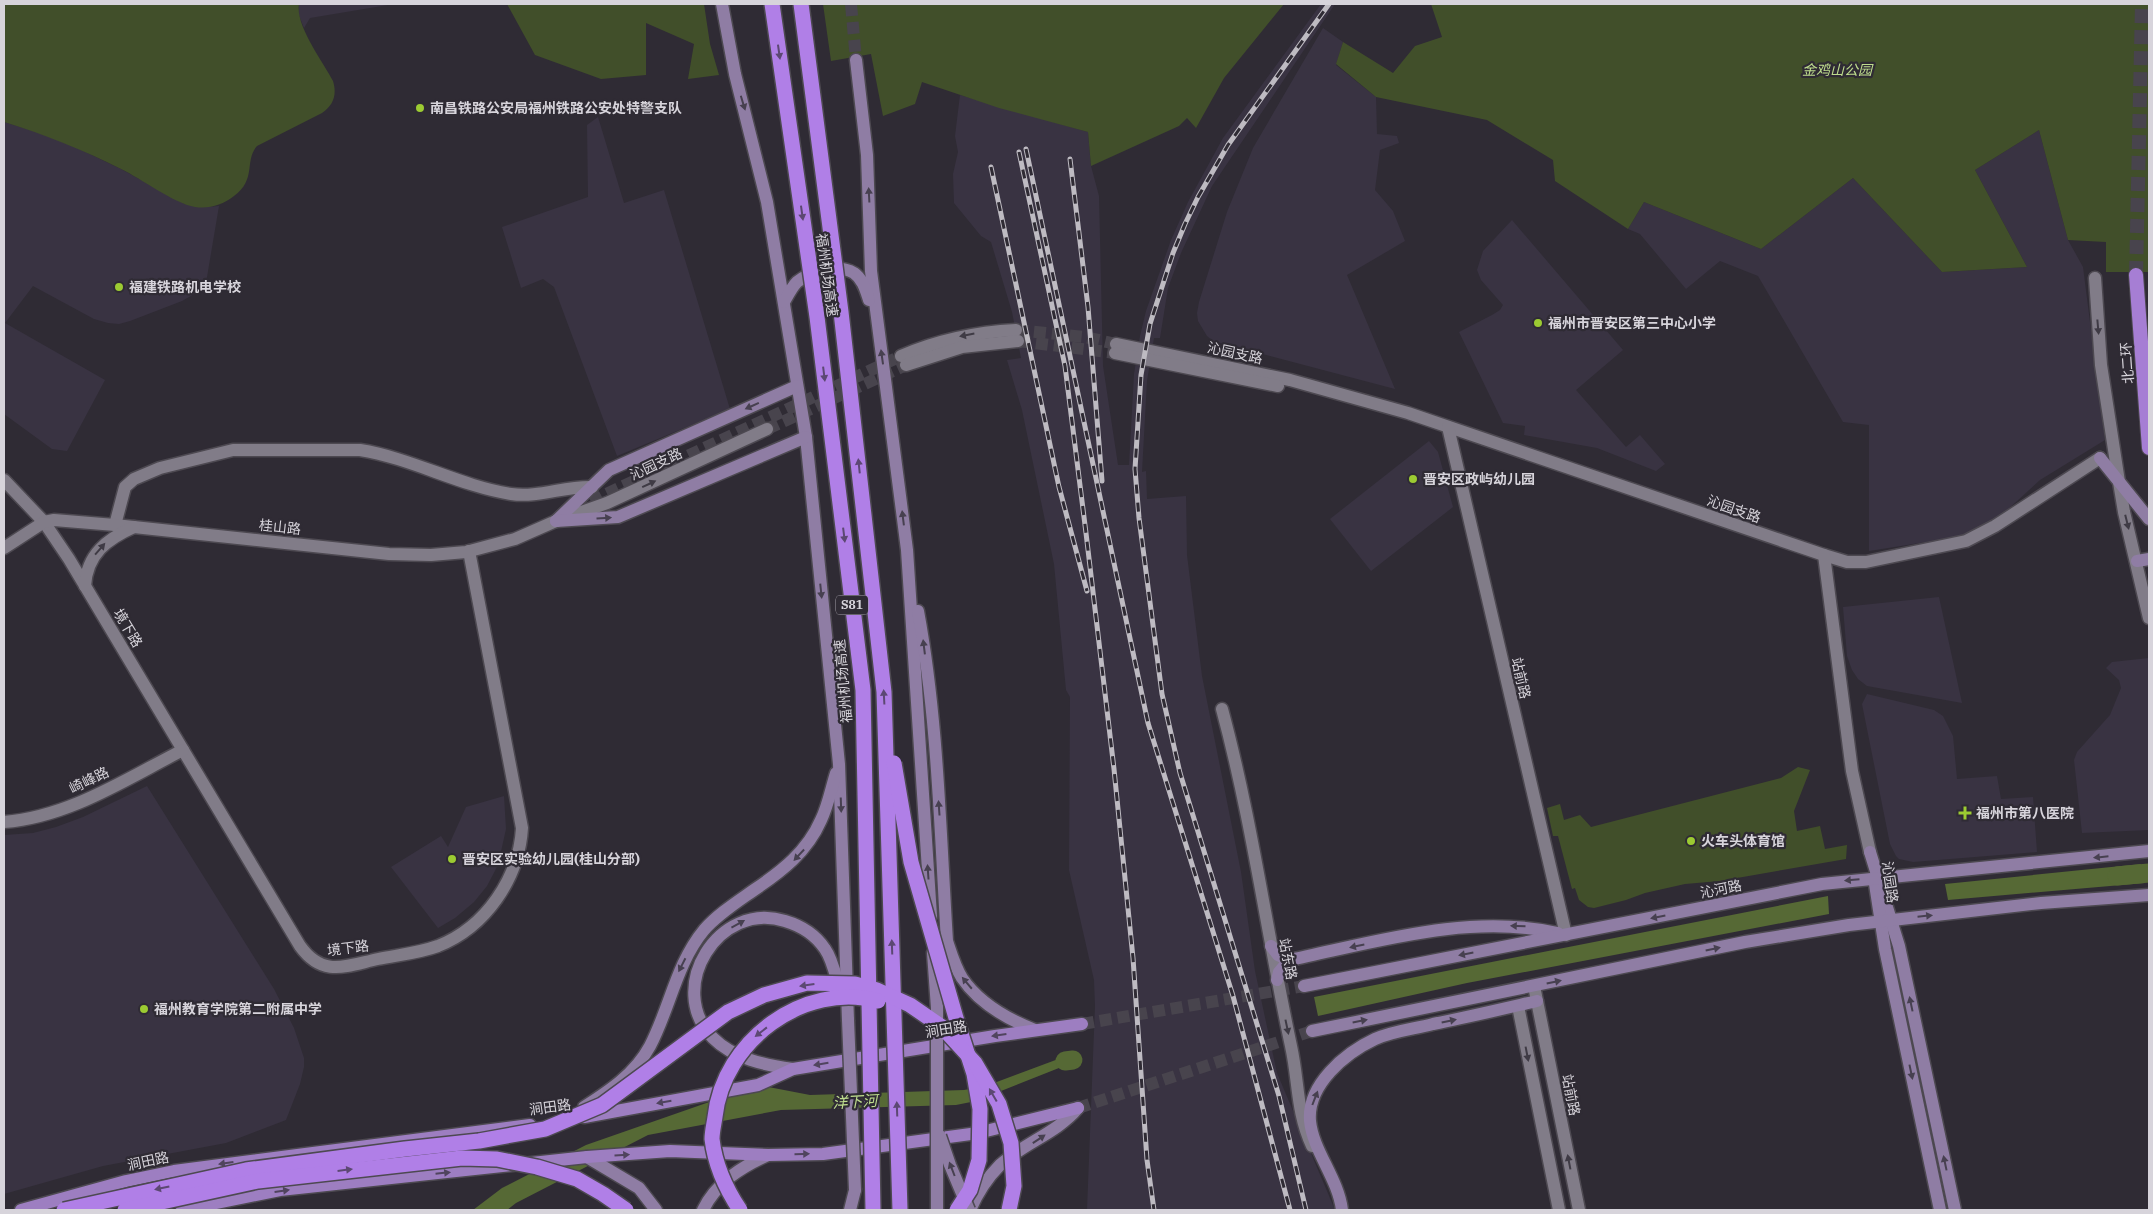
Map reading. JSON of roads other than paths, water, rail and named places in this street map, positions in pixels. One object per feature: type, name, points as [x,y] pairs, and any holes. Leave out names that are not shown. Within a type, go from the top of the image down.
[{"type":"highway","name":"福州机场高速","points":[[772,4],[817,317],[863,690],[873,1210]]},
{"type":"highway","name":"福州机场高速","points":[[801,4],[841,312],[884,692],[900,1210]]},
{"type":"highway","name":"北二环","points":[[2136,275],[2146,353],[2149,448]]},
{"type":"highway","points":[[2138,302],[2149,312]]},
{"type":"highway","points":[[885,718],[911,862],[974,1074],[980,1109],[979,1160],[970,1190],[957,1210]]},
{"type":"highway","points":[[64,1210],[246,1170],[479,1141],[545,1129],[602,1105],[728,1012],[764,995],[807,983],[855,984],[878,990],[910,1005],[942,1027],[975,1063],[998,1104],[1010,1143],[1014,1186],[1009,1210]]},
{"type":"highway","points":[[740,1210],[717,1166],[712,1138],[716,1103],[727,1071],[755,1035],[786,1013],[832,998],[863,997],[921,1012]]},
{"type":"highway","points":[[125,1210],[258,1181],[462,1158],[497,1159],[536,1167],[577,1179],[626,1210]]},
{"type":"main road","points":[[722,4],[735,74],[768,202],[806,437],[839,764],[855,1190],[854,1210]]},
{"type":"main road","points":[[856,60],[867,155],[871,271],[907,550],[924,644],[936,770],[948,941],[954,962],[962,978],[975,993],[1009,1020],[1035,1030]]},
{"type":"main road","points":[[784,302],[796,283],[805,277],[830,269],[842,269],[854,274],[864,284],[877,322]]},
{"type":"main road","points":[[556,521],[609,470],[797,386]]},
{"type":"main road","points":[[556,521],[618,517],[806,437]]},
{"type":"main road","points":[[2100,458],[2149,519]]},
{"type":"main road","points":[[907,550],[937,1008],[936,1210]]},
{"type":"main road","points":[[562,1121],[607,1093],[632,1071],[649,1048],[669,1000],[680,966],[704,930],[727,908],[788,866],[807,846],[822,820],[839,764]]},
{"type":"main road","name":"沁河路","points":[[1304,986],[1822,884],[1877,878],[1922,876],[2149,851]]},
{"type":"main road","name":"沁园路","points":[[1870,852],[1886,920],[1940,1210]]},
{"type":"main road","points":[[1312,1031],[1745,942],[1886,920],[2041,903],[2149,895]]},
{"type":"main road","points":[[793,1069],[759,1064],[729,1050],[713,1038],[701,1022],[695,1003],[695,978],[702,956],[718,936],[740,921],[759,917],[780,919],[810,931],[826,950],[848,1020]]},
{"type":"main road","points":[[1886,920],[1955,1210]]},
{"type":"main road","points":[[1271,946],[1278,955],[1289,960],[1437,930],[1523,926],[1566,935]]},
{"type":"main road","points":[[1277,980],[1278,972],[1289,960]]},
{"type":"main road","points":[[1340,1210],[1339,1193],[1315,1139],[1310,1120],[1310,1112],[1316,1095],[1328,1075],[1354,1051],[1382,1036],[1537,1002]]},
{"type":"main road","name":"涧田路","points":[[21,1210],[174,1170],[562,1121],[758,1085],[793,1069],[1082,1024]]},
{"type":"main road","points":[[182,1210],[280,1190],[587,1157],[670,1151],[768,1155],[823,1154],[978,1133],[1078,1108],[1069,1119],[1000,1165],[977,1194],[970,1210]]},
{"type":"main road","points":[[937,1126],[950,1165],[970,1210]]},
{"type":"main road","points":[[703,1210],[715,1192],[735,1172],[745,1165],[768,1155]]},
{"type":"main road","points":[[587,1157],[639,1188],[656,1210]]},
{"type":"main road","points":[[850,1210],[855,1190]]},
{"type":"street","points":[[2095,278],[2101,366],[2119,482],[2143,560],[2149,618]]},
{"type":"street","points":[[904,361],[1017,336]]},
{"type":"street","name":"沁园支路","points":[[1116,348],[1254,382],[1347,396],[1408,413],[1848,562],[1866,562],[1966,541],[1995,526],[2100,458]]},
{"type":"street","name":"站前路","points":[[1448,427],[1566,935]]},
{"type":"street","name":"沁园支路","points":[[556,521],[607,503],[766,429]]},
{"type":"street","points":[[115,524],[125,487],[134,479],[160,468],[233,450],[365,450],[488,488],[519,495],[534,495],[572,487],[592,487]]},
{"type":"street","name":"境下路","points":[[4,480],[44,522],[85,586],[300,946],[318,964],[326,968],[427,949],[457,936],[485,914],[505,886],[517,854],[522,828],[469,551]]},
{"type":"street","name":"桂山路","points":[[4,548],[44,522],[64,520],[388,554],[431,555],[469,551],[514,539],[556,521]]},
{"type":"street","points":[[85,586],[87,573],[96,552],[108,540],[135,527]]},
{"type":"street","name":"沁园路","points":[[1824,555],[1852,771],[1870,852]]},
{"type":"street","name":"站东路","points":[[1222,709],[1243,789],[1277,980],[1294,1061],[1301,1117],[1340,1210]]},
{"type":"street","name":"崎峰路","points":[[4,822],[35,818],[58,811],[184,750]]},
{"type":"street","name":"站前路","points":[[1534,986],[1578,1210]]},
{"type":"street","points":[[1518,1006],[1558,1210]]},
{"type":"water","points":[[2141,864],[2145,883],[1948,900],[1945,884]]},
{"type":"water","points":[[1828,896],[1829,914],[1467,983],[1318,1016],[1314,997]]},
{"type":"water","name":"洋下河","points":[[1061,1058],[1065,1061],[1064,1066],[976,1101],[956,1105],[781,1110],[648,1135],[516,1203],[507,1210],[473,1210],[502,1188],[586,1145],[758,1085],[810,1095],[964,1090],[986,1086]]},
{"type":"waterway","points":[[2117,876],[2149,873]]},
{"type":"waterway","points":[[1065,1061],[1073,1060]]},
{"type":"tunnel","points":[[851,4],[856,60]]},
{"type":"tunnel","points":[[2136,275],[2142,4]]},
{"type":"tunnel","points":[[1016,330],[1085,337],[1116,344]]},
{"type":"tunnel","points":[[1018,341],[1115,353]]},
{"type":"tunnel","points":[[575,510],[901,356]]},
{"type":"tunnel","points":[[767,429],[906,365]]},
{"type":"tunnel","points":[[1082,1024],[1304,986]]},
{"type":"tunnel","points":[[1078,1108],[1312,1031]]},
{"type":"railway","points":[[1306,1210],[1279,1096],[1180,773],[1162,694],[1139,518],[1135,469],[1141,375],[1150,324],[1173,253],[1185,224],[1228,145],[1329,4]]},
{"type":"railway","points":[[1026,149],[1148,723],[1233,996],[1290,1210]]},
{"type":"railway","points":[[1019,152],[1065,366],[1114,769],[1133,958],[1147,1160],[1154,1210]]},
{"type":"railway","points":[[1070,159],[1088,307],[1102,481]]},
{"type":"railway","points":[[991,167],[1059,487],[1087,591]]},
{"type":"place","name":"南昌铁路公安局福州铁路公安处特警支队","points":[[420,108]]},
{"type":"place","name":"福建铁路机电学校","points":[[119,287]]},
{"type":"place","name":"福州市晋安区第三中心小学","points":[[1538,323]]},
{"type":"place","name":"晋安区政屿幼儿园","points":[[1413,479]]},
{"type":"place","name":"福州市第八医院","points":[[1965,813]]},
{"type":"place","name":"火车头体育馆","points":[[1691,841]]},
{"type":"place","name":"晋安区实验幼儿园(桂山分部)","points":[[452,859]]},
{"type":"place","name":"福州教育学院第二附属中学","points":[[144,1009]]},
{"type":"park label","name":"金鸡山公园","points":[[1837,70]]}]
